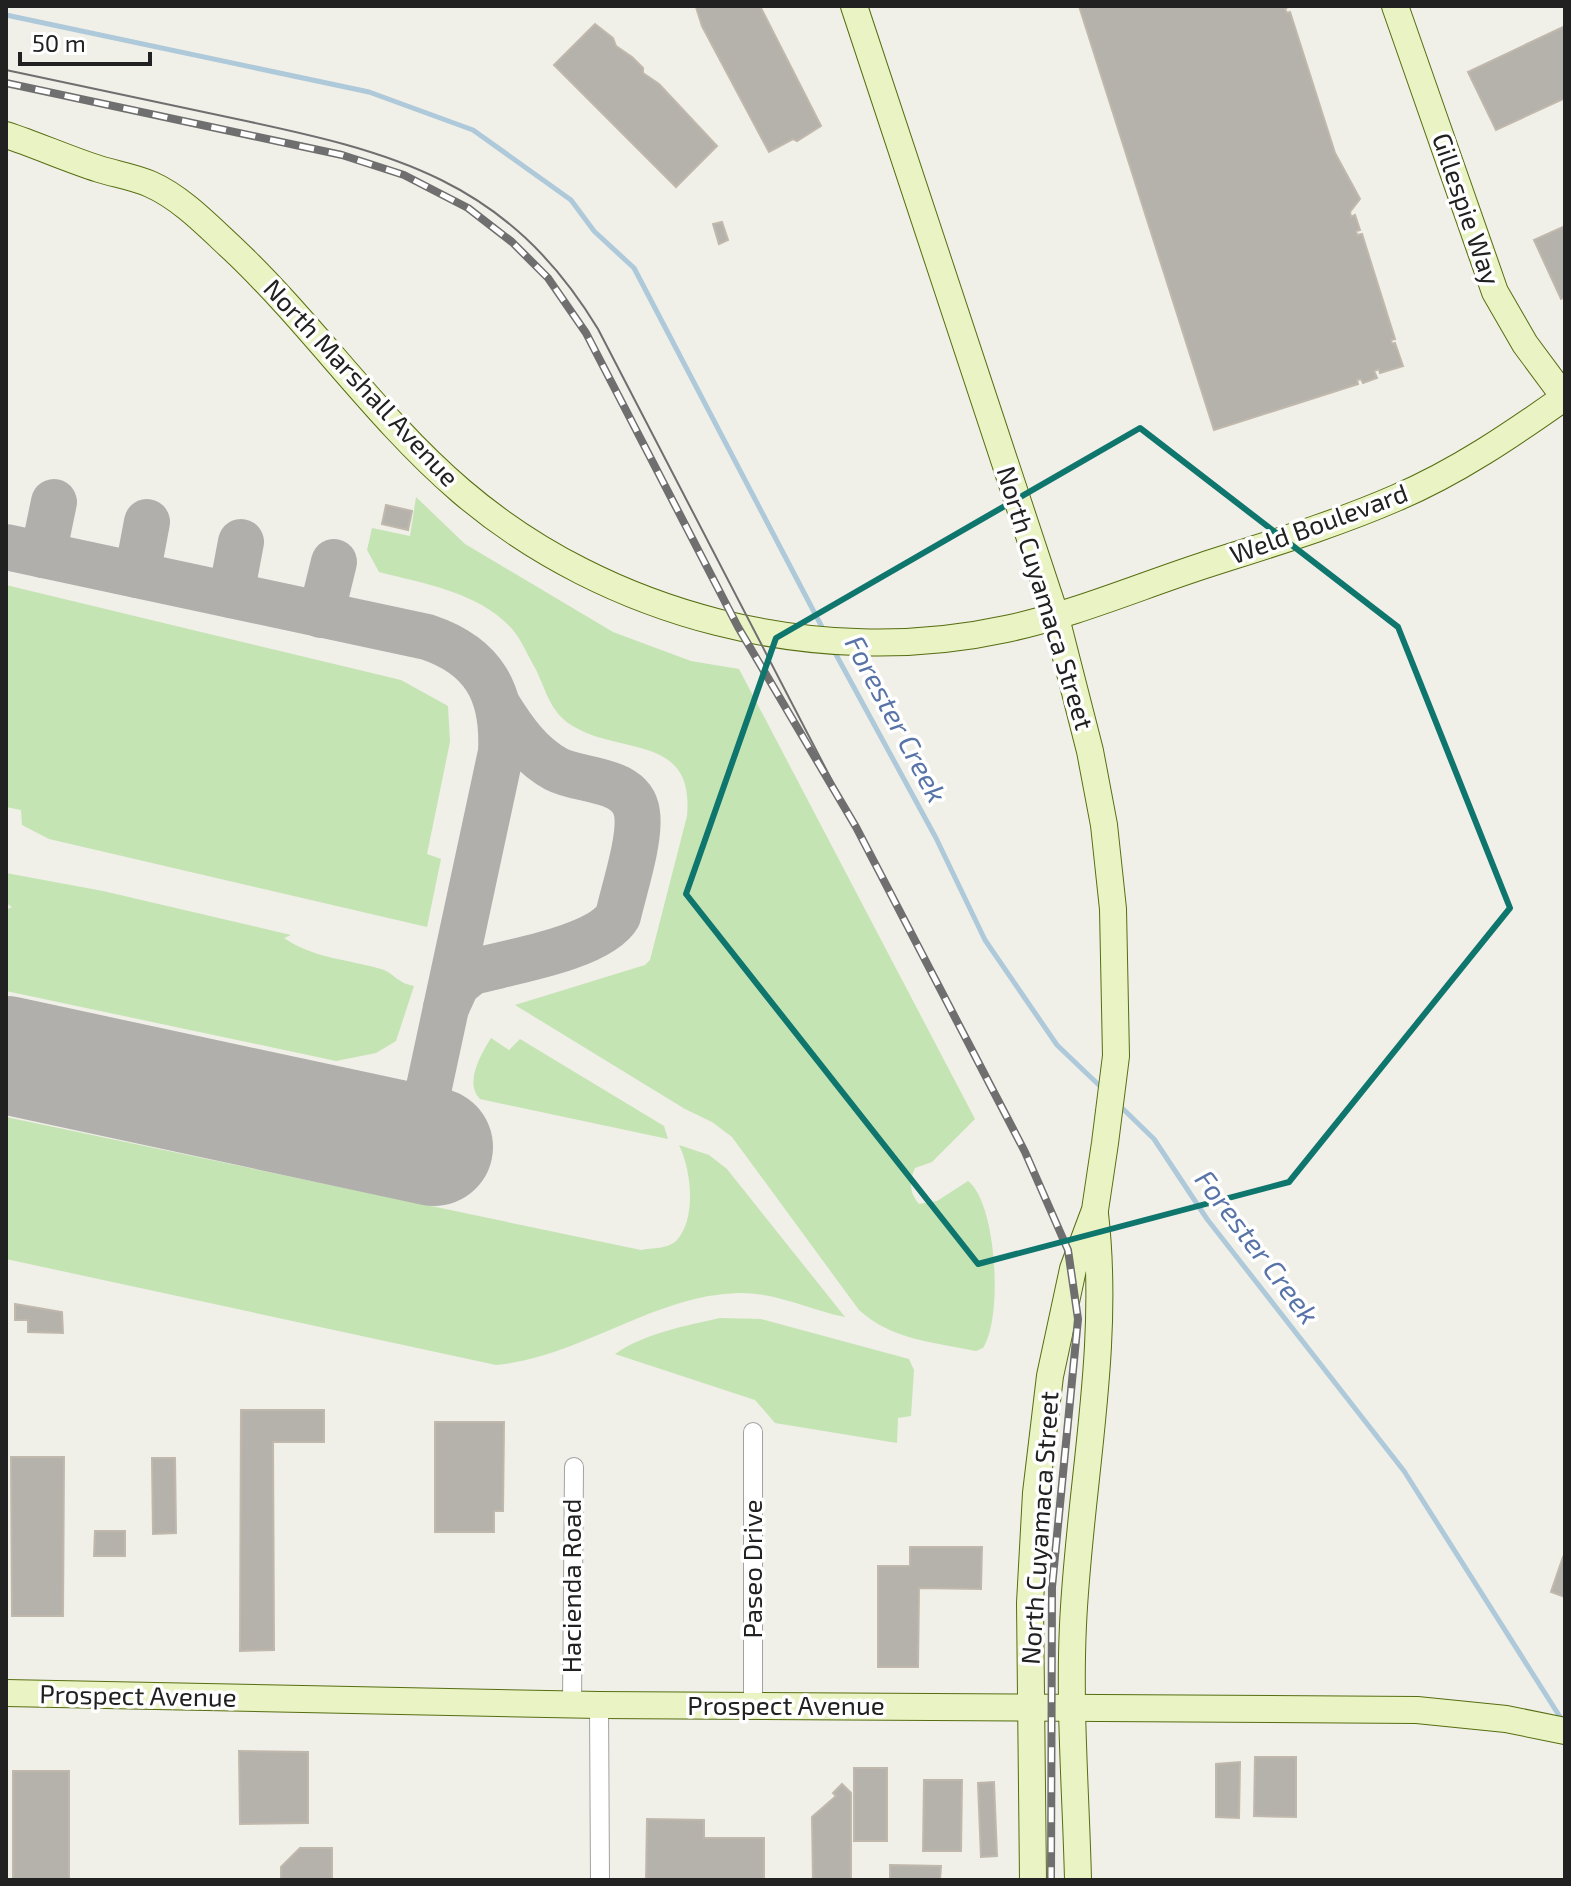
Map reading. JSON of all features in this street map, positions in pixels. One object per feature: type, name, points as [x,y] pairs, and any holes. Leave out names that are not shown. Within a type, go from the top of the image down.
[{"type":"main road","name":"North Cuyamaca Street","points":[[854,6],[1055,614],[1083,718],[1104,825],[1113,909],[1116,1056],[1105,1143],[1095,1210],[1070,1282],[1046,1407],[1030,1603],[1033,1880]]},
{"type":"main road","name":"Gillespie Way","points":[[1395,6],[1495,292],[1525,344],[1565,398]]},
{"type":"main road","name":"North Marshall Avenue","points":[[6,135],[151,184],[200,218],[283,297],[382,412],[443,474],[526,539],[576,567],[661,605],[770,633],[876,643],[979,634],[1055,614]]},
{"type":"main road","name":"Weld Boulevard","points":[[1055,614],[1398,498],[1480,456],[1565,398]]},
{"type":"main road","name":"North Cuyamaca Street","points":[[1078,1880],[1073,1627],[1102,1267],[1095,1210]]},
{"type":"main road","name":"Prospect Avenue","points":[[6,1693],[572,1705],[1417,1710],[1506,1719],[1565,1731]]},
{"type":"street","name":"Paseo Drive","points":[[753,1432],[753,1705]]},
{"type":"street","name":"Hacienda Road","points":[[572,1705],[574,1467]]},
{"type":"street","name":"Hacienda Road","points":[[599,1705],[600,1880]]},
{"type":"highlighted area","points":[[1140,428],[1398,627],[1510,908],[1289,1182],[978,1264],[686,894],[776,638]]},
{"type":"green space","points":[[416,497],[465,544],[613,632],[691,661],[739,669],[975,1119],[932,1162],[915,1168],[911,1186],[919,1204],[937,1201],[968,1181],[978,1193],[991,1236],[995,1288],[989,1333],[983,1348],[976,1351],[914,1338],[872,1320],[859,1310],[732,1137],[712,1122],[685,1109],[515,1005],[645,965],[650,960],[687,816],[686,789],[679,770],[666,758],[587,733],[561,717],[551,704],[518,637],[499,616],[450,591],[379,572],[367,550],[372,528],[410,536]]},
{"type":"green space","points":[[6,585],[401,680],[448,706],[450,742],[427,854],[441,859],[427,927],[49,839],[22,825],[21,810],[6,807]]},
{"type":"green space","points":[[6,873],[103,891],[291,935],[284,938],[307,950],[385,971],[414,986],[396,1041],[376,1053],[336,1061],[6,991],[6,910],[12,907],[6,903]]},
{"type":"green space","points":[[491,1038],[509,1050],[520,1039],[664,1126],[668,1139],[480,1099],[475,1092],[474,1077]]},
{"type":"green space","points":[[6,1117],[641,1250],[660,1248],[677,1240],[687,1219],[689,1180],[679,1145],[709,1155],[727,1169],[845,1317],[765,1295],[737,1293],[706,1297],[675,1304],[558,1351],[496,1365],[6,1259]]},
{"type":"green space","points":[[720,1318],[761,1319],[909,1359],[914,1370],[911,1416],[898,1418],[897,1443],[775,1423],[755,1400],[615,1354],[652,1335]]},
{"type":"building","points":[[693,6],[760,6],[821,126],[797,141],[793,139],[769,152]]},
{"type":"building","points":[[1079,6],[1289,6],[1285,9],[1287,13],[1290,12],[1335,153],[1360,199],[1350,212],[1351,217],[1355,215],[1360,230],[1356,231],[1357,235],[1362,234],[1395,339],[1391,340],[1392,344],[1395,343],[1403,366],[1380,373],[1379,369],[1374,371],[1377,378],[1363,383],[1361,379],[1357,380],[1358,384],[1214,430]]},
{"type":"building","points":[[595,24],[643,68],[643,73],[659,84],[717,146],[676,187],[554,65]]},
{"type":"building","points":[[1565,26],[1565,98],[1496,130],[1468,72]]},
{"type":"building","points":[[722,222],[728,240],[719,244],[713,224]]},
{"type":"building","points":[[1565,226],[1565,297],[1561,299],[1534,240]]},
{"type":"building","points":[[386,505],[412,511],[408,530],[382,524]]},
{"type":"building","points":[[15,1304],[62,1312],[63,1333],[28,1332],[28,1320],[15,1320]]},
{"type":"building","points":[[241,1410],[324,1410],[324,1442],[273,1442],[274,1650],[240,1651]]},
{"type":"building","points":[[435,1422],[504,1422],[503,1511],[494,1511],[494,1532],[435,1532]]},
{"type":"building","points":[[11,1457],[64,1457],[63,1616],[12,1616]]},
{"type":"building","points":[[152,1458],[175,1458],[176,1533],[153,1534]]},
{"type":"building","points":[[95,1531],[125,1531],[125,1556],[94,1556]]},
{"type":"building","points":[[910,1547],[982,1547],[981,1589],[919,1588],[918,1667],[878,1667],[878,1566],[910,1566]]},
{"type":"building","points":[[1565,1558],[1565,1597],[1551,1592]]},
{"type":"building","points":[[239,1751],[308,1752],[308,1823],[240,1824]]},
{"type":"building","points":[[1255,1757],[1296,1757],[1296,1817],[1254,1816]]},
{"type":"building","points":[[1240,1762],[1239,1818],[1216,1817],[1216,1764]]},
{"type":"building","points":[[854,1768],[887,1768],[887,1841],[854,1841]]},
{"type":"building","points":[[13,1771],[69,1771],[69,1880],[13,1880]]},
{"type":"building","points":[[924,1780],[962,1780],[961,1851],[923,1851]]},
{"type":"building","points":[[994,1782],[997,1856],[981,1857],[978,1783]]},
{"type":"building","points":[[842,1784],[851,1793],[851,1880],[813,1880],[812,1817],[836,1796],[833,1793]]},
{"type":"building","points":[[647,1819],[704,1820],[704,1838],[764,1838],[764,1880],[646,1880]]},
{"type":"building","points":[[300,1848],[332,1848],[332,1880],[281,1880],[281,1867]]},
{"type":"building","points":[[890,1865],[941,1866],[940,1880],[890,1880]]},
{"type":"waterway","name":"Forester Creek","points":[[6,15],[369,92],[473,130],[571,200],[594,231],[634,268],[823,629]]},
{"type":"waterway","name":"Forester Creek","points":[[833,649],[936,838],[985,940],[1057,1045],[1102,1088]]},
{"type":"waterway","name":"Forester Creek","points":[[1120,1106],[1154,1139],[1207,1219],[1404,1471],[1562,1720]]},
{"type":"taxiway","points":[[43,555],[54,502]]},
{"type":"taxiway","points":[[137,575],[147,522]]},
{"type":"taxiway","points":[[231,595],[241,542]]},
{"type":"taxiway","points":[[6,547],[427,637],[463,655],[486,680],[499,712],[501,752],[417,1143]]},
{"type":"taxiway","points":[[321,615],[334,562]]},
{"type":"taxiway","points":[[446,1008],[457,984],[472,972],[552,952],[592,937],[608,927],[618,916],[634,850],[637,813],[626,793],[604,782],[556,769],[538,757],[498,706]]},
{"type":"runway","points":[[6,1055],[434,1147]]},
{"type":"tram line","points":[[6,70],[290,131],[395,160],[441,180],[485,205],[525,238],[563,278],[598,329],[856,827]]},
{"type":"railway","points":[[6,83],[342,155],[404,175],[468,208],[512,242],[548,278],[586,333],[738,627],[856,827],[1025,1152],[1068,1250],[1078,1319],[1052,1587],[1051,1880]]}]
